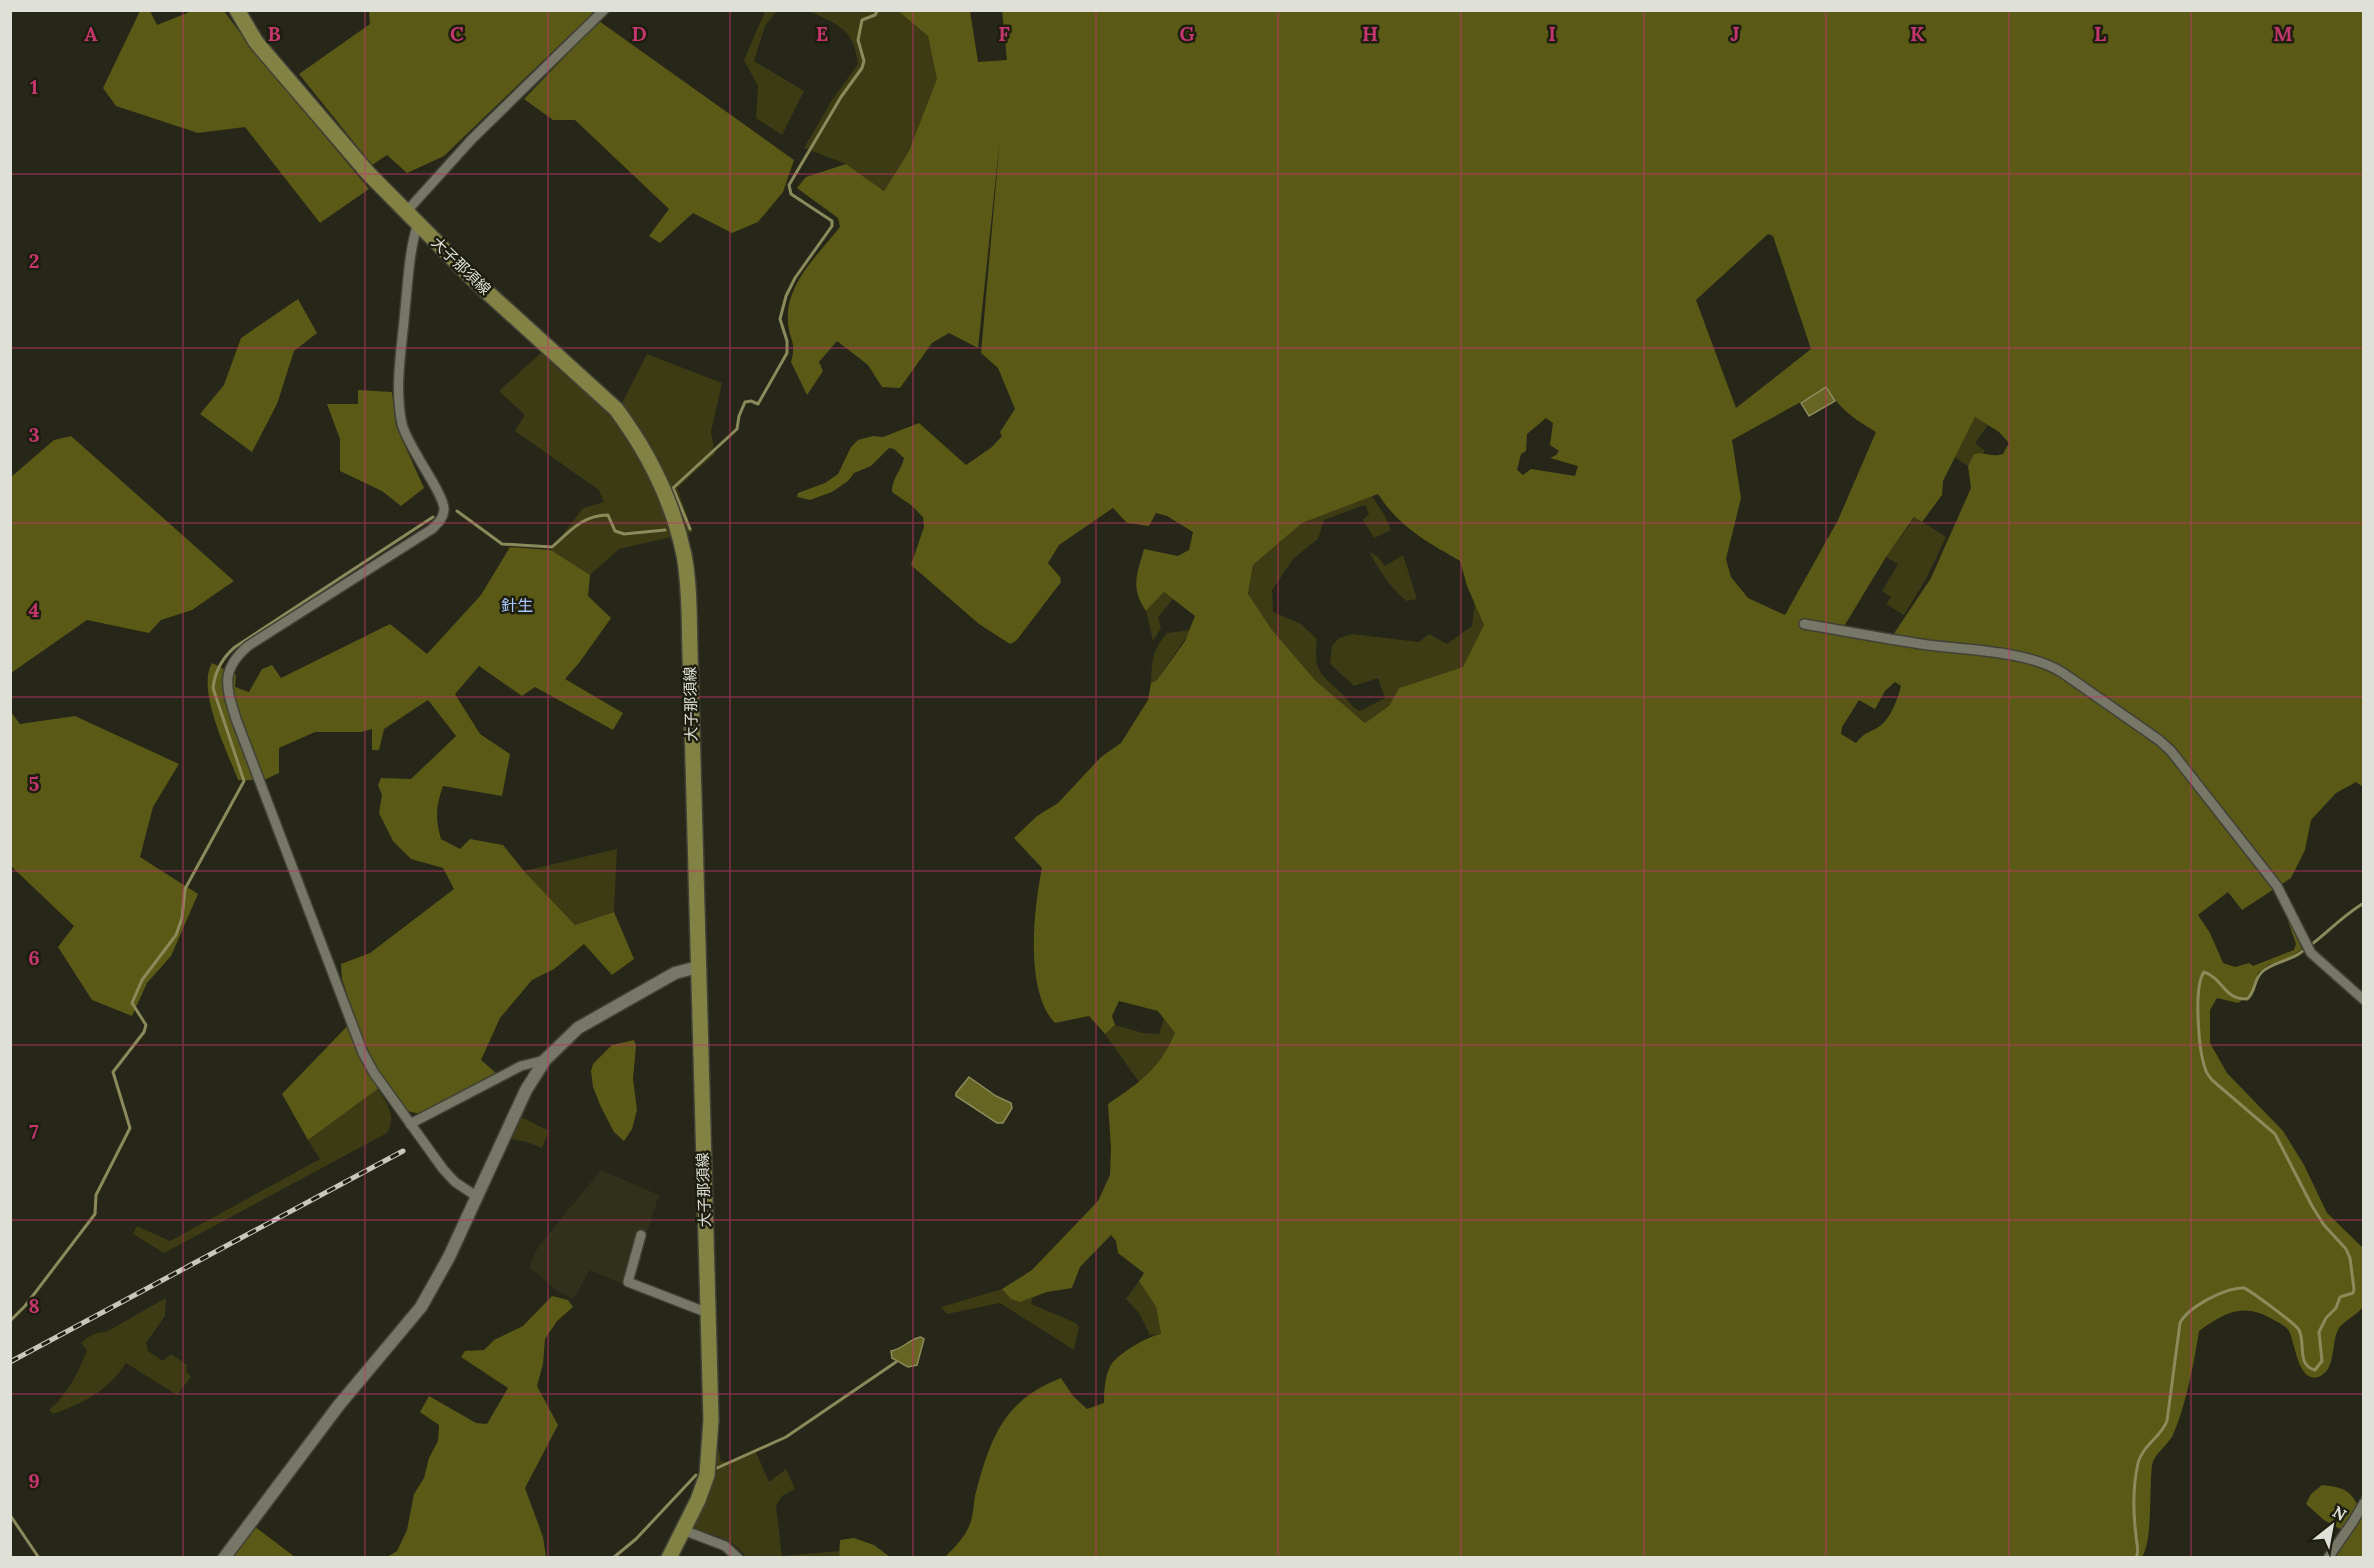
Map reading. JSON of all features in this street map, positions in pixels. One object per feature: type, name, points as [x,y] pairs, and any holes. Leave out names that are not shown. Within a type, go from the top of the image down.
[{"type":"main road","name":"大子那須線","points":[[237,10],[256,42],[368,173],[476,281],[616,409],[635,434],[655,472],[671,511],[684,555],[688,593],[711,1420],[710,1463],[703,1488],[669,1557]]},
{"type":"street","points":[[406,212],[472,139],[604,10]]},
{"type":"street","points":[[418,223],[409,270],[399,398],[403,426],[412,450],[440,495],[444,508],[442,519],[432,529],[248,646],[236,656],[229,669],[226,682],[236,719],[363,1053],[374,1073],[443,1169],[455,1182],[476,1196]]},
{"type":"street","points":[[1804,624],[2028,658],[2047,663],[2063,673],[2159,740],[2171,751],[2277,886],[2311,953],[2364,1000]]},
{"type":"street","points":[[224,1557],[339,1405],[421,1307],[449,1257],[526,1090],[544,1060],[578,1028],[675,973],[698,967]]},
{"type":"street","points":[[410,1124],[521,1066],[544,1060]]},
{"type":"street","points":[[641,1236],[628,1282],[708,1313]]},
{"type":"street","points":[[2328,1557],[2364,1503]]},
{"type":"street","points":[[683,1530],[725,1546],[738,1557]]},
{"type":"shaded area","points":[[369,10],[595,11],[444,156],[407,173],[387,155],[372,165],[299,74],[370,24]]},
{"type":"shaded area","points":[[1002,10],[2363,11],[2363,787],[2356,782],[2336,793],[2311,820],[2305,850],[2291,878],[2242,910],[2228,892],[2198,915],[2210,933],[2223,963],[2235,967],[2249,963],[2253,966],[2294,950],[2296,944],[2288,921],[2290,920],[2302,949],[2287,959],[2268,965],[2258,973],[2251,994],[2238,1003],[2217,998],[2210,1010],[2210,1043],[2227,1073],[2283,1131],[2304,1165],[2327,1213],[2363,1248],[2363,1307],[2339,1328],[2329,1366],[2322,1375],[2314,1378],[2303,1370],[2288,1329],[2263,1315],[2253,1311],[2226,1314],[2199,1331],[2189,1384],[2178,1422],[2173,1435],[2155,1457],[2152,1465],[2148,1539],[2142,1557],[945,1557],[968,1529],[976,1492],[994,1438],[1013,1409],[1026,1397],[1061,1378],[1073,1396],[1087,1409],[1104,1403],[1107,1376],[1113,1362],[1136,1345],[1161,1334],[1156,1307],[1139,1281],[1144,1273],[1118,1253],[1116,1241],[1111,1235],[1080,1267],[1072,1288],[1047,1292],[1020,1302],[1011,1299],[1002,1289],[1032,1270],[1098,1201],[1110,1175],[1108,1104],[1130,1089],[1155,1066],[1175,1033],[1158,1011],[1119,1001],[1112,1016],[1115,1025],[1105,1034],[1089,1016],[1055,1023],[1045,1009],[1035,970],[1034,926],[1042,868],[1014,838],[1037,816],[1058,803],[1101,757],[1121,743],[1148,700],[1151,683],[1157,680],[1185,641],[1195,616],[1164,592],[1146,611],[1136,588],[1144,549],[1178,556],[1189,550],[1193,532],[1167,516],[1156,513],[1149,526],[1127,523],[1113,508],[1059,545],[1048,563],[1060,577],[1061,582],[1016,641],[1010,644],[979,624],[911,565],[924,527],[923,517],[911,505],[892,492],[904,458],[894,449],[889,448],[871,466],[854,473],[848,481],[832,492],[810,500],[797,497],[798,493],[825,483],[838,474],[851,447],[858,440],[873,436],[883,437],[919,423],[966,465],[992,447],[1002,436],[1000,432],[1015,409],[998,368],[981,353],[1000,138],[978,348],[949,333],[932,343],[900,388],[882,387],[868,365],[837,341],[819,362],[823,371],[807,395],[791,362],[793,345],[788,322],[788,308],[797,283],[813,259],[840,227],[838,218],[797,188],[806,177],[846,164],[884,191],[909,151],[937,79],[928,36],[898,11],[970,11],[978,62],[1007,60]],"holes":[[[1768,234],[1773,236],[1811,349],[1736,408],[1696,300]],[[1826,388],[1848,413],[1876,432],[1838,520],[1785,615],[1748,598],[1731,577],[1726,559],[1741,498],[1732,440]],[[1975,417],[1999,432],[2009,443],[2003,454],[1974,454],[1968,466],[1971,488],[1931,578],[1893,635],[1843,628],[1886,557],[1914,517],[1922,522],[1942,495],[1943,481]],[[1546,418],[1553,423],[1550,445],[1559,451],[1550,458],[1578,466],[1575,476],[1531,469],[1523,475],[1517,470],[1521,454],[1526,451],[1527,434]],[[1378,494],[1386,506],[1405,525],[1460,561],[1467,586],[1484,625],[1463,667],[1399,688],[1389,706],[1365,723],[1316,681],[1272,630],[1248,594],[1253,565],[1302,523]],[[1895,682],[1901,686],[1891,713],[1880,726],[1865,734],[1856,743],[1841,734],[1842,727],[1859,700],[1875,709],[1885,691]]]},
{"type":"shaded area","points":[[140,11],[150,11],[157,25],[192,11],[224,11],[253,50],[369,189],[320,223],[245,127],[198,133],[116,106],[103,88]]},
{"type":"shaded area","points":[[765,11],[777,11],[765,26],[754,61],[804,91],[782,135],[756,118],[758,86],[744,60]]},
{"type":"shaded area","points":[[808,11],[898,11],[928,36],[940,82],[909,151],[884,191],[846,164],[804,148],[832,100],[858,64],[853,43],[843,29]]},
{"type":"shaded area","points":[[599,21],[794,160],[783,192],[758,222],[732,233],[693,213],[660,243],[649,236],[669,209],[575,120],[553,120],[524,99]]},
{"type":"shaded area","points":[[298,299],[317,333],[294,351],[277,404],[252,452],[200,414],[224,385],[241,338]]},
{"type":"shaded area","points":[[542,352],[621,405],[647,354],[722,383],[711,432],[715,454],[677,488],[693,532],[619,549],[590,575],[551,550],[583,508],[604,502],[599,490],[515,431],[525,415],[499,391]]},
{"type":"shaded area","points":[[1826,387],[1835,401],[1809,416],[1801,403]]},
{"type":"shaded area","points":[[358,390],[392,392],[396,426],[424,488],[401,506],[382,491],[340,471],[340,439],[327,404],[358,404]]},
{"type":"shaded area","points":[[1975,416],[1988,425],[1975,443],[1985,451],[1982,454],[1974,454],[1968,466],[1954,457]]},
{"type":"shaded area","points":[[71,436],[234,581],[192,610],[161,620],[149,633],[87,620],[11,673],[11,477],[54,440]]},
{"type":"shaded area","points":[[1372,496],[1391,530],[1374,538],[1363,520],[1369,514],[1365,505],[1324,520],[1318,539],[1294,558],[1272,590],[1273,612],[1301,624],[1317,639],[1316,658],[1322,674],[1360,711],[1385,698],[1378,678],[1354,686],[1330,664],[1332,646],[1339,638],[1352,634],[1419,642],[1429,634],[1447,644],[1472,626],[1475,601],[1484,625],[1463,667],[1399,688],[1389,706],[1365,723],[1316,681],[1272,630],[1248,595],[1253,565],[1302,523]]},
{"type":"shaded area","points":[[1915,517],[1946,537],[1926,579],[1904,615],[1886,604],[1891,597],[1882,591],[1898,564],[1886,557]]},
{"type":"shaded area","points":[[510,547],[551,550],[590,575],[588,596],[611,618],[565,679],[623,713],[613,730],[535,687],[522,696],[479,666],[455,694],[480,734],[510,754],[502,796],[443,786],[437,812],[441,839],[460,849],[470,839],[503,845],[575,925],[614,912],[634,959],[612,975],[584,944],[554,969],[532,980],[500,1018],[481,1060],[496,1073],[421,1114],[406,1111],[386,1083],[308,1140],[282,1094],[355,1018],[342,979],[341,964],[370,953],[454,889],[443,868],[411,859],[393,841],[379,813],[382,795],[378,785],[381,778],[411,779],[456,736],[428,700],[384,729],[379,750],[372,750],[372,729],[361,732],[315,732],[279,748],[279,773],[264,780],[238,780],[215,722],[211,705],[208,675],[212,663],[236,675],[235,687],[249,692],[262,669],[272,665],[281,678],[390,624],[427,654],[481,595]]},
{"type":"shaded area","points":[[1369,552],[1377,556],[1385,566],[1403,555],[1417,599],[1406,601],[1400,596],[1385,578]]},
{"type":"shaded area","points":[[1164,592],[1173,599],[1158,617],[1161,628],[1153,641],[1146,611]]},
{"type":"shaded area","points":[[1191,630],[1157,680],[1151,683],[1154,656],[1162,639],[1167,633]]},
{"type":"shaded area","points":[[11,712],[20,724],[75,716],[179,764],[153,807],[140,857],[198,894],[171,956],[147,983],[132,1016],[92,1000],[58,947],[74,926],[11,866]]},
{"type":"shaded area","points":[[617,849],[614,912],[575,925],[524,871]]},
{"type":"shaded area","points":[[1164,1018],[1175,1033],[1160,1060],[1139,1082],[1105,1034],[1115,1025],[1143,1033],[1159,1034]]},
{"type":"shaded area","points":[[634,1040],[636,1046],[633,1079],[637,1110],[632,1129],[624,1141],[614,1132],[601,1107],[593,1087],[591,1071],[593,1064],[612,1045]]},
{"type":"shaded area","points":[[969,1077],[996,1096],[1011,1103],[1012,1108],[1003,1123],[997,1123],[956,1096]]},
{"type":"shaded area","points":[[378,1089],[391,1116],[387,1133],[164,1253],[133,1234],[137,1226],[170,1241],[320,1159],[308,1140]]},
{"type":"shaded area","points":[[521,1117],[549,1131],[542,1148],[511,1139]]},
{"type":"shaded area","points":[[601,1170],[659,1195],[630,1287],[590,1270],[573,1299],[560,1293],[529,1267],[538,1247]]},
{"type":"shaded area","points":[[1139,1281],[1156,1307],[1161,1334],[1150,1335],[1139,1313],[1126,1299]]},
{"type":"shaded area","points":[[1002,1289],[1016,1299],[1023,1300],[1033,1297],[1031,1304],[1076,1323],[1079,1327],[1074,1350],[1000,1303],[947,1314],[941,1307]]},
{"type":"shaded area","points":[[552,1296],[568,1300],[573,1307],[557,1321],[545,1339],[543,1364],[537,1386],[558,1425],[525,1488],[543,1537],[546,1557],[387,1557],[397,1551],[407,1530],[414,1494],[424,1478],[429,1458],[438,1441],[439,1425],[420,1412],[429,1396],[476,1423],[487,1424],[508,1388],[461,1357],[465,1351],[484,1350],[494,1340],[523,1326]]},
{"type":"shaded area","points":[[166,1298],[165,1316],[146,1343],[148,1351],[163,1361],[171,1354],[187,1365],[186,1371],[191,1377],[177,1395],[126,1363],[103,1389],[94,1395],[53,1414],[49,1410],[67,1390],[80,1367],[87,1350],[81,1343],[92,1335],[106,1332]]},
{"type":"shaded area","points":[[921,1337],[924,1339],[917,1365],[908,1367],[892,1358],[891,1351]]},
{"type":"shaded area","points":[[716,1446],[721,1461],[728,1462],[756,1452],[769,1482],[786,1469],[795,1489],[782,1496],[776,1506],[782,1556],[839,1551],[839,1557],[746,1557],[729,1542],[694,1529],[711,1489]]},
{"type":"shaded area","points":[[2322,1485],[2347,1491],[2357,1504],[2363,1494],[2363,1557],[2331,1557],[2342,1530],[2324,1520],[2306,1504],[2311,1494]]},
{"type":"shaded area","points":[[254,1526],[295,1557],[231,1558]]},
{"type":"shaded area","points":[[854,1538],[874,1545],[890,1557],[839,1557],[840,1540]]},
{"type":"waterway","points":[[690,529],[673,488],[737,429],[745,402],[751,401],[758,404],[787,353],[787,341],[780,319],[786,296],[795,278],[832,226],[832,221],[791,194],[789,185],[841,97],[862,68],[864,61],[858,40],[862,20],[875,15],[878,10]]},
{"type":"waterway","points":[[457,511],[502,544],[552,547],[577,525],[591,518],[608,515],[615,531],[624,534],[665,530]]},
{"type":"waterway","points":[[10,1321],[25,1306],[95,1214],[96,1195],[130,1128],[113,1072],[144,1032],[146,1025],[132,1003],[142,980],[176,935],[182,918],[185,889],[244,781],[213,688],[220,665],[235,647],[433,517]]},
{"type":"waterway","points":[[2136,1558],[2138,1549],[2134,1499],[2138,1463],[2143,1452],[2167,1421],[2180,1323],[2184,1317],[2218,1294],[2244,1288],[2299,1330],[2303,1359],[2309,1367],[2315,1370],[2322,1361],[2319,1332],[2326,1318],[2336,1308],[2340,1297],[2353,1293],[2354,1289],[2350,1258],[2346,1249],[2324,1225],[2312,1206],[2275,1134],[2212,1080],[2206,1071],[2198,1019],[2201,980],[2204,972],[2216,979],[2233,996],[2247,999],[2262,972],[2300,953],[2364,903]]},
{"type":"waterway","points":[[717,1468],[786,1437],[896,1362]]},
{"type":"waterway","points":[[613,1558],[636,1539],[696,1475]]},
{"type":"waterway","points":[[10,1515],[39,1558]]},
{"type":"railway","points":[[10,1362],[403,1151]]},
{"type":"district","name":"針生","points":[[517,605]]}]
